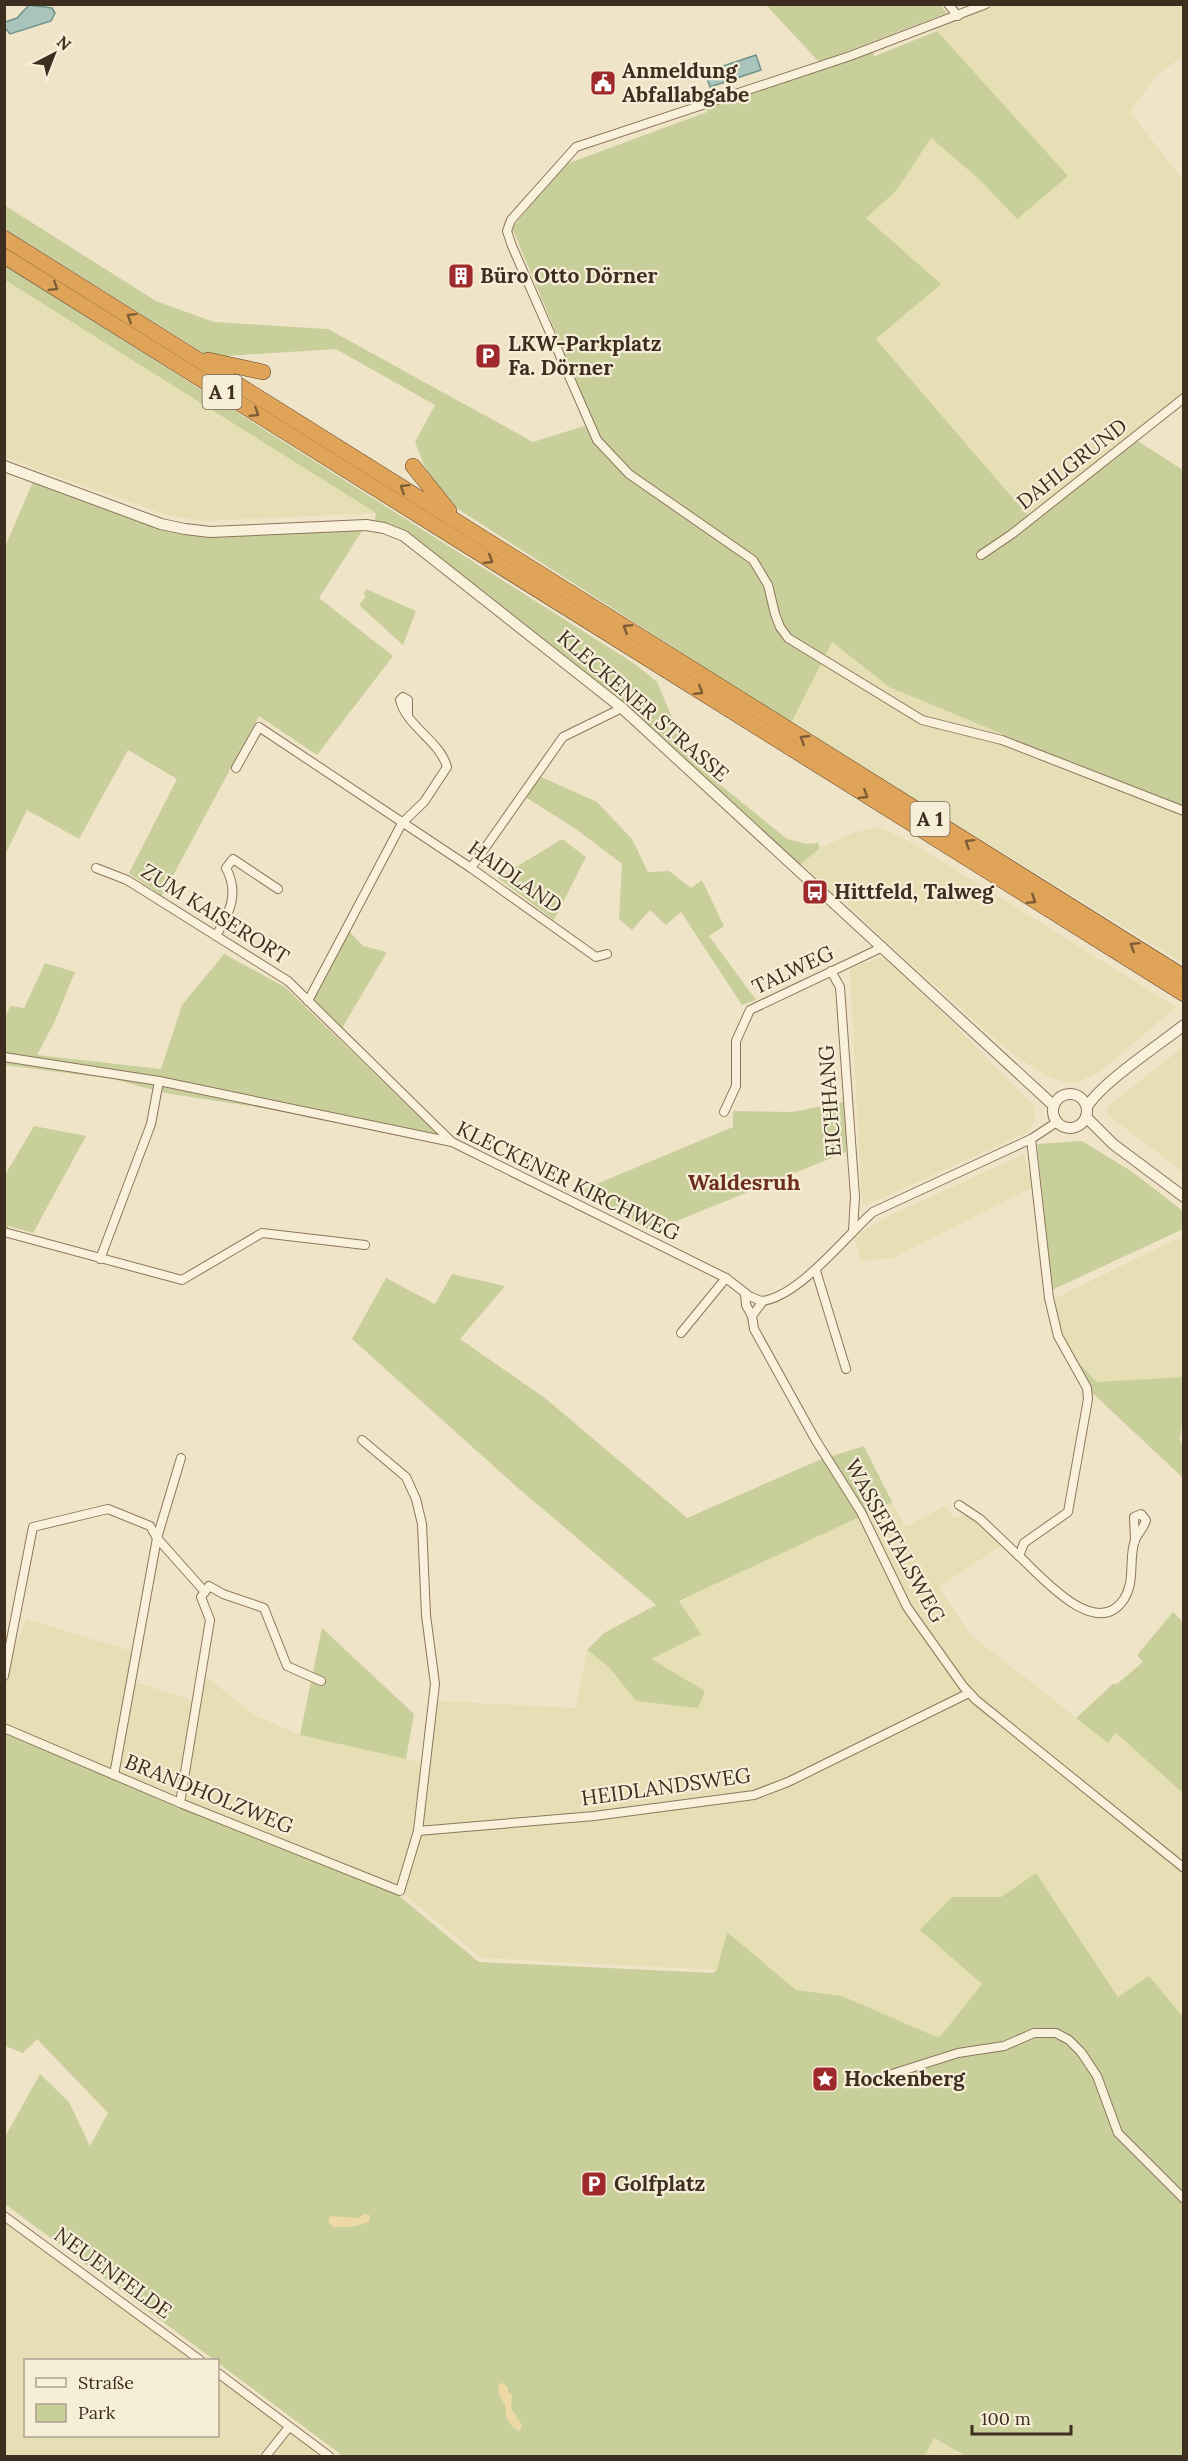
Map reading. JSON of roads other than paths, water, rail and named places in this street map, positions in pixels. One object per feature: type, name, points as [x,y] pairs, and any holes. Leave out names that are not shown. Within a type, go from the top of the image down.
[{"type":"highway","name":"A 1","points":[[4,238],[1184,977]]},
{"type":"highway","name":"A 1","points":[[4,256],[1184,994]]},
{"type":"highway","points":[[181,348],[213,362],[263,372]]},
{"type":"highway","points":[[413,466],[440,501],[472,531]]},
{"type":"highway","points":[[632,649],[663,681]]},
{"type":"highway","points":[[876,813],[911,825]]},
{"type":"street","points":[[948,4],[958,16]]},
{"type":"street","points":[[986,4],[849,56],[576,147],[511,220],[507,231],[597,440],[615,462],[629,474],[753,560],[768,585],[775,614],[788,638],[922,720],[1002,740],[1184,811]]},
{"type":"street","name":"DAHLGRUND","points":[[981,555],[1012,534],[1184,398]]},
{"type":"street","name":"KLECKENER STRASSE","points":[[4,466],[172,527],[210,532],[346,524],[374,526],[393,531],[415,543],[622,708],[1053,1105]]},
{"type":"street","points":[[471,868],[563,736],[622,708]]},
{"type":"street","points":[[308,1001],[402,823],[424,802],[447,767],[444,758],[408,714]]},
{"type":"street","name":"HAIDLAND","points":[[236,768],[260,728],[471,868],[596,957],[607,954]]},
{"type":"street","points":[[216,936],[232,909],[233,893],[226,868],[233,859],[278,889]]},
{"type":"street","name":"ZUM KAISERORT","points":[[96,867],[127,880],[288,981],[341,1030],[453,1142]]},
{"type":"street","name":"TALWEG","points":[[724,1112],[736,1086],[736,1041],[750,1010],[883,947]]},
{"type":"street","name":"EICHHANG","points":[[831,971],[840,987],[855,1197],[853,1230]]},
{"type":"street","points":[[1077,1126],[1091,1100],[1184,1025]]},
{"type":"street","name":"KLECKENER KIRCHWEG","points":[[4,1057],[159,1081],[453,1142],[726,1278],[746,1293],[763,1301]]},
{"type":"street","name":"KLECKENER STRASSE","points":[[1020,1075],[1061,1096]]},
{"type":"street","points":[[100,1259],[151,1124],[159,1081]]},
{"type":"street","points":[[1107,1085],[1081,1097],[1071,1093],[1061,1096],[1053,1105],[1053,1114],[1057,1122],[1068,1128],[1077,1126],[1088,1130],[1113,1143],[1184,1197]]},
{"type":"street","points":[[1081,1097],[1086,1112],[1113,1143]]},
{"type":"street","points":[[752,1316],[763,1301],[775,1297],[816,1271],[853,1230],[873,1212],[1031,1139],[1057,1122]]},
{"type":"street","points":[[1019,1556],[1024,1543],[1068,1512],[1088,1399],[1087,1388],[1058,1336],[1049,1298],[1031,1139]]},
{"type":"street","points":[[4,1232],[182,1280],[262,1233],[365,1245]]},
{"type":"street","points":[[816,1271],[846,1369]]},
{"type":"street","points":[[681,1333],[726,1278]]},
{"type":"street","name":"WASSERTALSWEG","points":[[746,1293],[746,1305],[752,1316],[754,1329],[815,1439],[857,1505],[907,1607],[969,1694],[1184,1868]]},
{"type":"street","points":[[362,1440],[406,1477],[416,1499],[422,1524],[426,1615],[435,1684],[418,1831]]},
{"type":"street","points":[[114,1775],[157,1538],[181,1458]]},
{"type":"street","points":[[959,1504],[980,1519],[1059,1593],[1081,1609],[1095,1614],[1116,1608],[1124,1599],[1132,1579],[1135,1541]]},
{"type":"street","points":[[4,1676],[33,1527],[108,1509],[150,1526],[157,1538],[205,1592]]},
{"type":"street","points":[[180,1803],[210,1620],[201,1597],[209,1586],[223,1594],[264,1608],[287,1666],[321,1681]]},
{"type":"street","name":"HEIDLANDSWEG","points":[[418,1831],[594,1816],[754,1795],[788,1782],[969,1694]]},
{"type":"street","name":"BRANDHOLZWEG","points":[[4,1728],[180,1803],[400,1891],[418,1831]]},
{"type":"street","points":[[892,2074],[958,2053],[1004,2046],[1034,2032],[1056,2033],[1069,2040],[1081,2052],[1096,2076],[1118,2133],[1184,2199]]},
{"type":"street","name":"NEUENFELDE","points":[[4,2216],[197,2359]]},
{"type":"street","points":[[219,2374],[329,2457]]},
{"type":"street","points":[[266,2457],[289,2427]]},
{"type":"water","points":[[29,5],[52,8],[55,13],[51,21],[10,34],[5,28],[5,22],[17,18]]},
{"type":"water","points":[[756,55],[761,70],[710,87],[705,72]]},
{"type":"place","name":"Anmeldung Abfallabgabe","points":[[603,83]]},
{"type":"place","name":"Büro Otto Dörner","points":[[461,276]]},
{"type":"place","name":"LKW-Parkplatz Fa. Dörner","points":[[488,356]]},
{"type":"place","name":"Hittfeld, Talweg","points":[[815,892]]},
{"type":"place","name":"Hockenberg","points":[[825,2079]]},
{"type":"place","name":"Golfplatz","points":[[594,2184]]},
{"type":"district","name":"Waldesruh","points":[[744,1182]]}]
